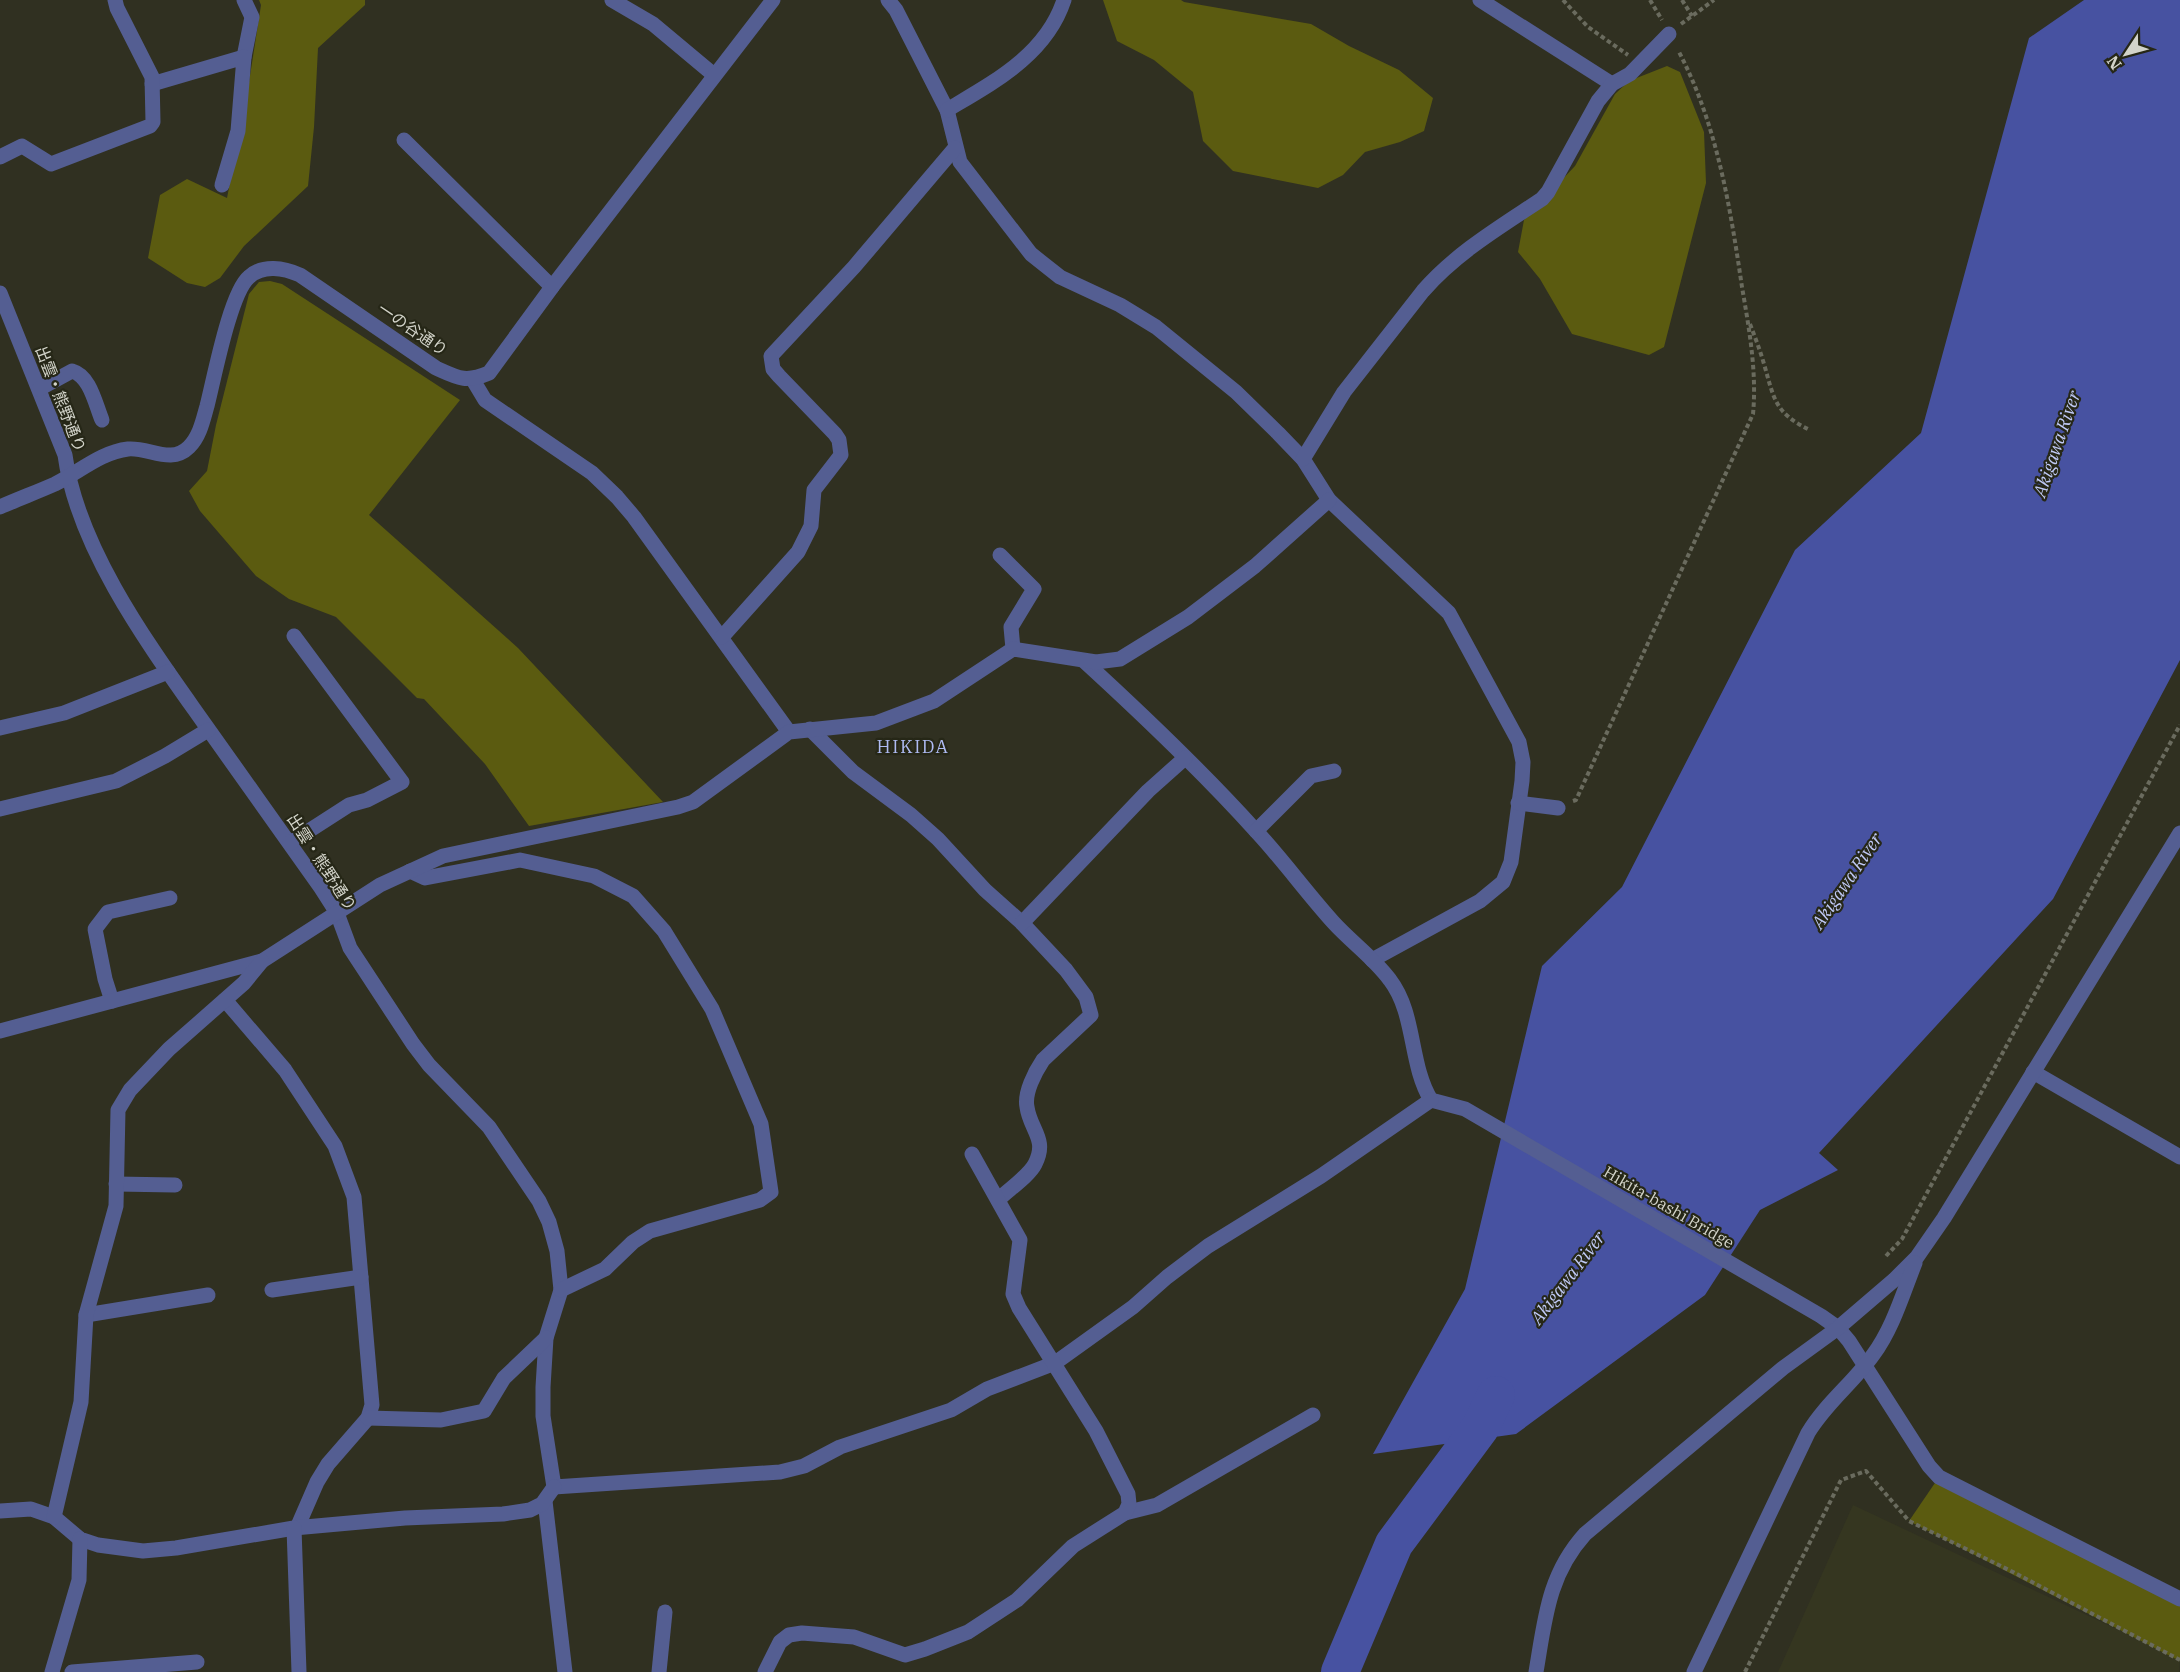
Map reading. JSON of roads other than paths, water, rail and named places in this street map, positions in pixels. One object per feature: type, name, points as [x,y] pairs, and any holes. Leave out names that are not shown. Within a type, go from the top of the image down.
[{"type":"street","points":[[0,157],[22,146],[51,164],[150,126],[153,122],[152,77],[115,0]]},
{"type":"street","points":[[222,185],[238,131],[244,57],[252,17],[244,0]]},
{"type":"street","points":[[612,0],[653,24],[714,75]]},
{"type":"street","points":[[773,0],[552,288],[496,366],[489,373],[473,380],[485,400],[591,473],[617,497],[634,516],[789,732]]},
{"type":"street","points":[[888,0],[896,10],[947,110],[960,162],[1031,254],[1060,277],[1120,306],[1156,327],[1236,392],[1303,459],[1329,500],[1449,613],[1519,742],[1523,762],[1511,862],[1503,882],[1480,901],[1371,960]]},
{"type":"street","points":[[947,110],[1029,56],[1051,28],[1064,0]]},
{"type":"street","points":[[1480,0],[1612,84]]},
{"type":"street","points":[[1303,459],[1344,392],[1437,276],[1485,237],[1542,199],[1599,101],[1612,84],[1639,66],[1669,34]]},
{"type":"street","points":[[152,84],[244,57]]},
{"type":"street","points":[[404,140],[552,288]]},
{"type":"street","points":[[722,637],[798,552],[811,526],[814,490],[841,455],[839,440],[835,434],[773,369],[771,356],[854,267],[955,148]]},
{"type":"street","name":"一の谷通り","points":[[0,507],[68,477],[94,461],[118,452],[130,449],[175,456],[189,447],[201,428],[232,309],[240,289],[249,276],[268,268],[287,269],[300,275],[436,368],[456,377],[473,380]]},
{"type":"street","name":"出雲・熊野通り","points":[[0,293],[65,455],[68,477],[84,523],[132,620],[337,913],[350,948],[413,1044],[429,1065],[489,1127],[539,1201],[549,1222],[557,1251],[561,1290],[546,1338],[543,1416],[554,1487]]},
{"type":"street","points":[[39,388],[72,371],[77,372],[87,383],[102,420]]},
{"type":"street","points":[[54,1518],[81,1402],[86,1315],[116,1206],[118,1110],[129,1090],[244,983],[262,962],[380,885],[443,856],[693,802],[789,732],[876,723],[934,701],[1013,649],[1096,663],[1120,659],[1188,617],[1255,567],[1329,500]]},
{"type":"street","points":[[1000,555],[1034,589],[1011,627],[1013,649]]},
{"type":"street","points":[[290,843],[349,805],[367,800],[402,782],[294,636]]},
{"type":"street","points":[[0,1511],[30,1509],[54,1518],[80,1539],[98,1545],[143,1551],[176,1548],[295,1528],[405,1518],[503,1514],[530,1510],[545,1501],[554,1487],[788,1470],[804,1466],[840,1447],[951,1410],[987,1389],[1055,1363],[1133,1307],[1167,1277],[1208,1246],[1360,1150],[1431,1100],[1421,1078],[1403,1003],[1391,981],[1334,923],[1256,831],[1185,758],[1084,661]]},
{"type":"street","points":[[0,728],[64,713],[168,672]]},
{"type":"street","points":[[810,729],[853,772],[911,815],[938,839],[985,890],[1022,924],[1066,970],[1086,997],[1091,1016],[1043,1060],[1037,1068],[1026,1099],[1027,1110],[1041,1143],[1034,1166],[998,1200]]},
{"type":"street","points":[[0,809],[116,781],[165,756],[208,730]]},
{"type":"street","points":[[1022,924],[1148,791],[1185,758]]},
{"type":"street","points":[[1256,831],[1311,776],[1334,771]]},
{"type":"street","points":[[1518,803],[1558,808]]},
{"type":"street","points":[[1536,1672],[1545,1614],[1553,1583],[1563,1562],[1577,1543],[1601,1520],[1776,1374],[1838,1328],[1917,1257],[1944,1218],[2180,833]]},
{"type":"street","points":[[410,871],[424,878],[520,860],[594,876],[633,897],[664,930],[712,1009],[761,1124],[771,1192],[760,1200],[650,1230],[633,1242],[605,1269],[561,1290]]},
{"type":"street","points":[[112,1002],[95,929],[108,912],[171,898]]},
{"type":"street","points":[[0,1031],[262,962]]},
{"type":"street","points":[[225,1000],[285,1070],[335,1146],[354,1197],[372,1405],[368,1418],[328,1464],[295,1528],[299,1672]]},
{"type":"street","points":[[2033,1072],[2180,1157]]},
{"type":"street","name":"Hikita-bashi Bridge","points":[[1431,1100],[1465,1109],[1838,1328]]},
{"type":"street","points":[[972,1154],[1020,1240],[1013,1294],[1019,1308],[1096,1431],[1128,1494],[1130,1504],[1125,1513]]},
{"type":"street","points":[[116,1184],[174,1185]]},
{"type":"street","points":[[1694,1672],[1808,1433],[1826,1406],[1875,1353],[1894,1315],[1917,1257]]},
{"type":"street","points":[[272,1290],[361,1277]]},
{"type":"street","points":[[86,1315],[208,1295]]},
{"type":"street","points":[[1838,1328],[1849,1341],[1929,1466],[1939,1477],[2180,1599]]},
{"type":"street","points":[[368,1418],[441,1420],[484,1411],[504,1378],[546,1338]]},
{"type":"street","points":[[765,1672],[780,1642],[789,1635],[802,1632],[854,1637],[905,1655],[968,1632],[1017,1600],[1073,1546],[1125,1513],[1157,1505],[1313,1415]]},
{"type":"street","points":[[545,1501],[565,1672]]},
{"type":"street","points":[[52,1672],[79,1580],[80,1539]]},
{"type":"street","points":[[659,1672],[665,1612]]},
{"type":"street","points":[[72,1672],[196,1662]]},
{"type":"water","points":[[2084,0],[2180,0],[2180,660],[2053,899],[1819,1153],[1838,1170],[1760,1210],[1705,1295],[1516,1434],[1373,1454],[1465,1289],[1542,966],[1622,887],[1795,550],[1921,433],[2029,38]]},
{"type":"waterway","name":"Akigawa River","points":[[1340,1672],[1394,1544],[1480,1428],[1496,1395]]},
{"type":"district","name":"HIKIDA","points":[[913,747]]}]
